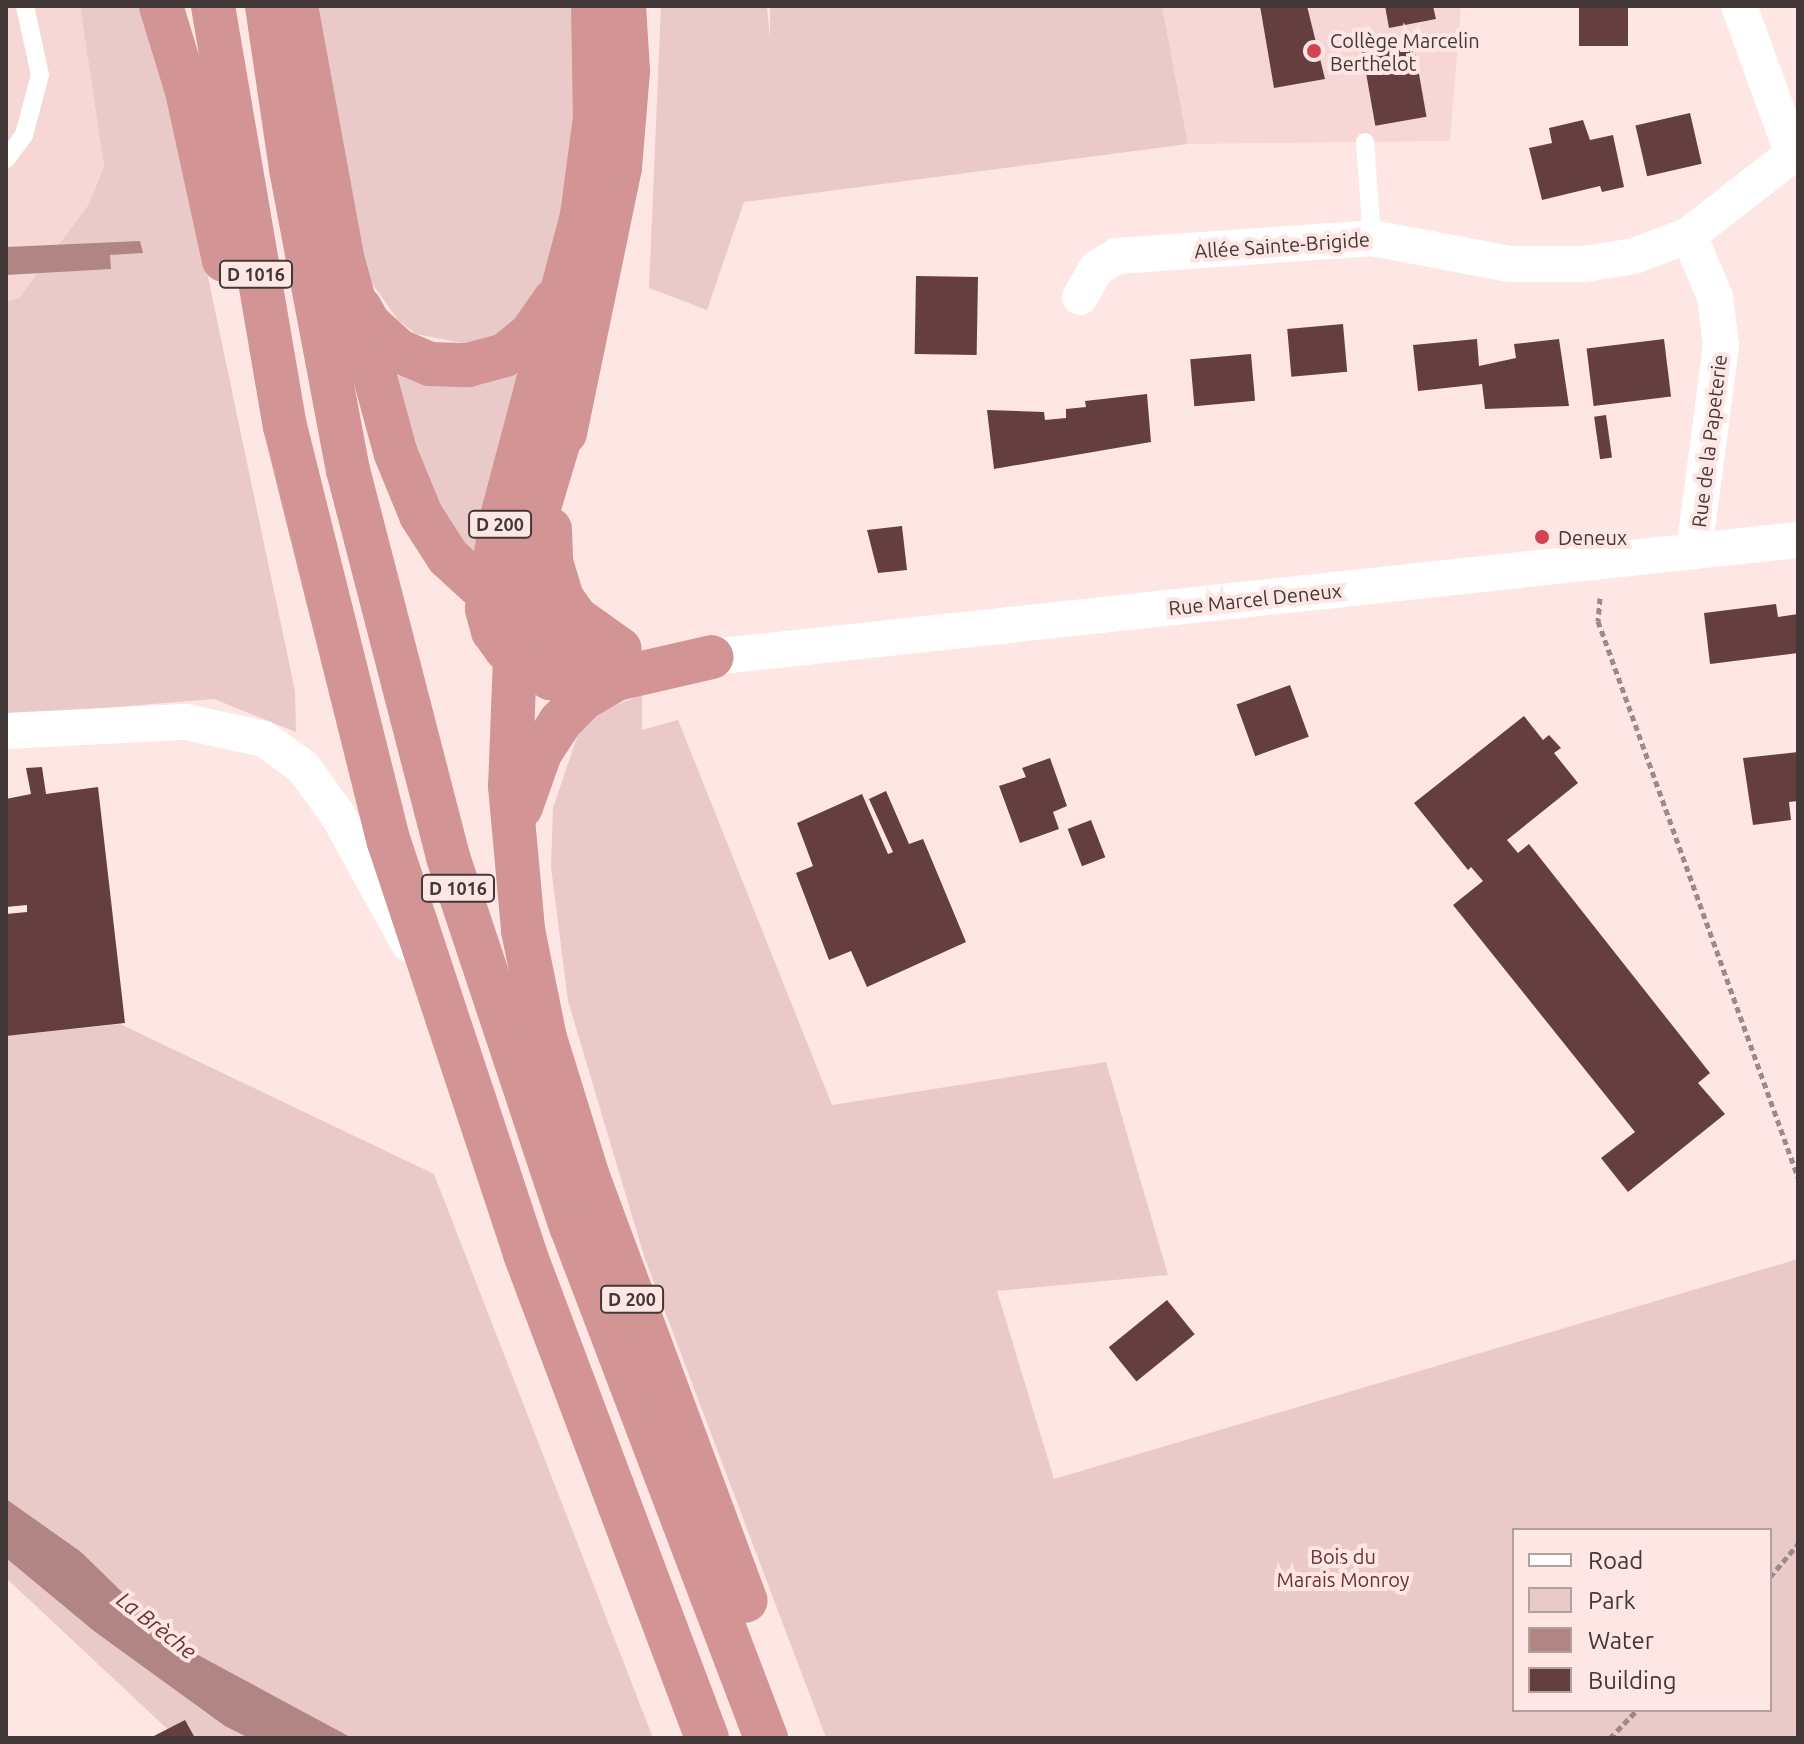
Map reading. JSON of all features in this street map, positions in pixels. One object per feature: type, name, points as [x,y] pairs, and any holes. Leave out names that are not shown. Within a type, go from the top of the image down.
[{"type":"highway","points":[[161,6],[187,91],[248,375],[310,541]]},
{"type":"highway","name":"D 1016","points":[[213,6],[251,248],[310,541],[371,779],[435,991],[525,1254],[707,1738]]},
{"type":"highway","name":"D 1016","points":[[267,6],[291,169],[348,470],[448,857],[566,1213],[766,1738]]},
{"type":"highway","points":[[296,6],[324,177],[351,289],[412,498],[448,557],[486,595]]},
{"type":"highway","name":"D 200","points":[[593,6],[595,118],[582,216],[486,595],[493,631],[517,640],[563,681],[618,664],[712,657]]},
{"type":"highway","name":"D 200","points":[[618,664],[576,618],[553,574],[550,525],[570,404],[620,168],[628,71],[624,6]]},
{"type":"highway","points":[[351,289],[369,324],[399,351],[430,364],[468,365],[505,355],[524,340],[565,281]]},
{"type":"highway","name":"D 200","points":[[570,404],[540,502],[517,640],[509,734],[516,849],[529,961],[561,1093],[601,1217],[793,1738]]},
{"type":"highway","name":"D 200","points":[[516,849],[525,792],[549,737],[571,709],[618,664]]},
{"type":"street","points":[[1689,235],[1795,152],[1739,6]]},
{"type":"street","name":"Allée Sainte-Brigide","points":[[1080,297],[1097,268],[1117,256],[1372,238],[1537,265],[1634,256],[1689,235]]},
{"type":"street","name":"Rue de la Papeterie","points":[[1689,235],[1715,297],[1721,345],[1694,551]]},
{"type":"street","name":"Rue Marcel Deneux","points":[[712,657],[1798,540]]},
{"type":"street","points":[[6,731],[169,721],[236,729],[264,739],[303,767],[339,817],[435,991]]},
{"type":"lane","points":[[6,159],[24,135],[40,75],[25,6]]},
{"type":"lane","points":[[1365,142],[1372,238]]},
{"type":"path","points":[[1604,561],[1598,621],[1798,1177]]},
{"type":"path","points":[[1772,1575],[1798,1544]]},
{"type":"path","points":[[1610,1738],[1635,1712]]},
{"type":"shaded area","points":[[6,6],[80,6],[104,166],[89,204],[19,298],[6,301]]},
{"type":"shaded area","name":"Collège Marcelin Berthelot","points":[[1162,6],[1461,6],[1450,141],[1188,144]]},
{"type":"green space","points":[[80,6],[140,6],[163,63],[295,691],[296,732],[214,699],[6,716],[6,301],[19,298],[89,204],[104,166]]},
{"type":"green space","points":[[313,6],[570,6],[581,70],[578,132],[546,288],[506,332],[467,344],[416,334],[398,320],[364,272]]},
{"type":"green space","points":[[661,6],[767,6],[770,39],[770,6],[1162,6],[1188,144],[744,202],[707,310],[649,288]]},
{"type":"green space","points":[[394,368],[519,369],[475,568],[440,528]]},
{"type":"green space","name":"Bois du Marais Monroy","points":[[642,694],[642,730],[678,720],[832,1105],[1106,1062],[1168,1275],[997,1291],[1054,1479],[1798,1259],[1798,1738],[826,1738],[644,1256],[568,1001],[551,867],[553,808],[577,737],[596,714]]},
{"type":"green space","points":[[120,1024],[434,1174],[653,1738],[177,1738],[6,1578],[6,1036]]},
{"type":"water","points":[[140,241],[143,253],[110,255],[111,269],[6,275],[6,247]]},
{"type":"water","name":"La Brèche","points":[[6,1499],[81,1552],[172,1641],[352,1738],[249,1738],[225,1726],[94,1631],[6,1558]]},
{"type":"building","points":[[1260,6],[1307,6],[1325,79],[1274,88]]},
{"type":"building","points":[[1385,6],[1433,6],[1436,19],[1389,28]]},
{"type":"building","points":[[1579,6],[1628,6],[1628,46],[1579,46]]},
{"type":"building","points":[[1413,40],[1427,117],[1375,126],[1362,49]]},
{"type":"building","points":[[1690,113],[1702,164],[1647,176],[1635,126]]},
{"type":"building","points":[[1583,120],[1590,140],[1613,135],[1624,187],[1602,192],[1600,186],[1542,200],[1529,148],[1552,143],[1549,128]]},
{"type":"building","points":[[916,276],[978,277],[977,355],[915,354]]},
{"type":"building","points":[[1343,324],[1347,372],[1291,377],[1287,329]]},
{"type":"building","points":[[1477,339],[1479,366],[1516,358],[1514,344],[1559,339],[1569,406],[1485,409],[1482,384],[1418,391],[1413,345]]},
{"type":"building","points":[[1664,339],[1671,397],[1594,406],[1587,349]]},
{"type":"building","points":[[1251,354],[1255,401],[1194,406],[1190,359]]},
{"type":"building","points":[[1147,394],[1151,442],[994,469],[987,410],[1044,412],[1045,420],[1066,418],[1066,409],[1086,407],[1085,401]]},
{"type":"building","points":[[1606,415],[1612,458],[1600,459],[1594,417]]},
{"type":"building","points":[[902,526],[907,570],[878,573],[867,530]]},
{"type":"building","points":[[1776,604],[1778,617],[1798,614],[1798,653],[1710,664],[1704,613]]},
{"type":"building","points":[[1290,685],[1309,737],[1255,756],[1236,704]]},
{"type":"building","points":[[1524,716],[1543,740],[1549,735],[1561,748],[1554,753],[1578,783],[1507,840],[1518,853],[1529,844],[1710,1073],[1698,1083],[1725,1114],[1628,1192],[1601,1158],[1635,1132],[1453,905],[1483,881],[1471,867],[1468,870],[1414,803]]},
{"type":"building","points":[[1798,752],[1798,801],[1789,802],[1791,820],[1753,825],[1743,758]]},
{"type":"building","points":[[1050,758],[1067,806],[1053,812],[1059,829],[1020,843],[999,786],[1026,777],[1022,768]]},
{"type":"building","points":[[42,767],[46,794],[98,787],[125,1023],[6,1036],[6,914],[27,912],[27,905],[6,907],[6,799],[31,794],[26,768]]},
{"type":"building","points":[[886,791],[909,844],[923,839],[966,942],[867,987],[851,951],[829,960],[796,873],[813,866],[797,823],[862,794],[888,854],[893,852],[869,799]]},
{"type":"building","points":[[1091,820],[1105,857],[1082,866],[1068,829]]},
{"type":"building","points":[[1167,1300],[1195,1334],[1136,1381],[1109,1347]]},
{"type":"building","points":[[185,1720],[195,1738],[150,1738]]},
{"type":"place","name":"Collège Marcelin Berthelot","points":[[1314,51]]},
{"type":"place","name":"Deneux","points":[[1542,537]]}]
